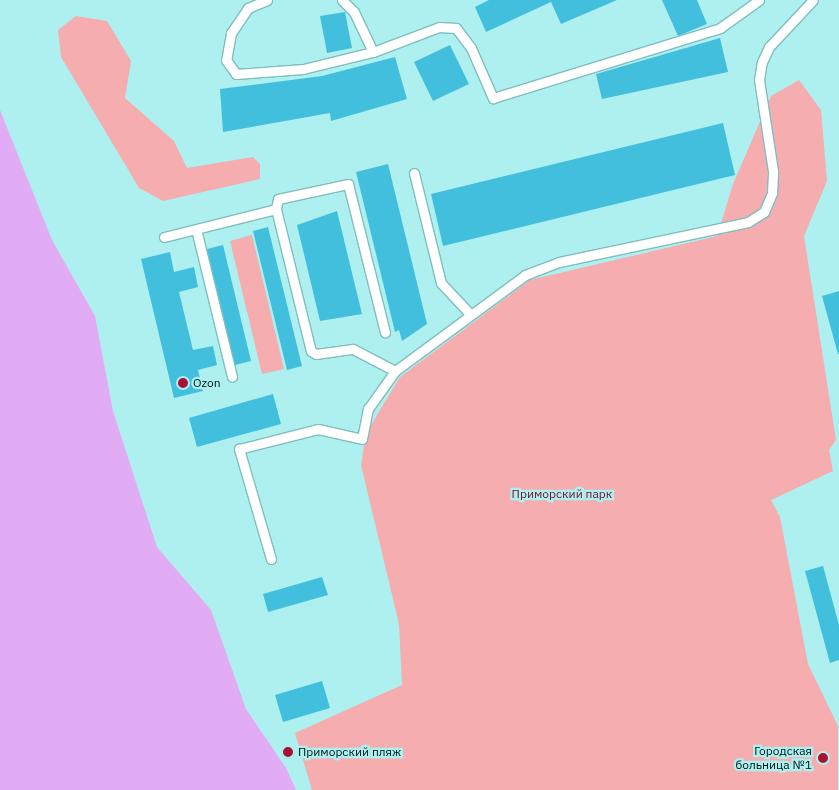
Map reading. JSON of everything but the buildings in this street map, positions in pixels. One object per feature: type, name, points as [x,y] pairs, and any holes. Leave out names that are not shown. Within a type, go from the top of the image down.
[{"type":"lane","points":[[267,0],[248,8],[231,34],[226,60],[236,74],[303,69],[373,52],[439,27],[456,28],[471,48],[493,98],[720,28],[759,0]]},
{"type":"lane","points":[[342,0],[354,12],[373,52]]},
{"type":"lane","points":[[271,559],[239,449],[318,429],[362,439],[368,409],[395,371],[470,314],[539,268],[748,222],[764,212],[772,192],[773,171],[759,80],[762,62],[769,47],[813,0]]},
{"type":"lane","points":[[414,173],[441,283],[470,314]]},
{"type":"lane","points":[[385,332],[348,184],[278,200],[276,210],[311,351],[316,354],[348,348],[395,371]]},
{"type":"lane","points":[[164,237],[276,210]]},
{"type":"lane","points":[[196,229],[232,377]]},
{"type":"green space","points":[[76,16],[107,21],[131,61],[125,98],[174,141],[187,168],[253,157],[260,164],[260,179],[163,201],[139,188],[61,57],[58,30]]},
{"type":"green space","name":"Приморский парк","points":[[799,80],[821,110],[827,181],[804,236],[836,440],[829,450],[833,471],[771,500],[780,517],[808,664],[838,726],[838,790],[312,790],[295,733],[402,685],[399,624],[361,465],[366,433],[400,377],[530,280],[717,236],[733,184],[771,96]]},
{"type":"green space","points":[[252,235],[284,369],[262,374],[230,241]]},
{"type":"shaded area","points":[[0,110],[52,240],[95,316],[113,411],[157,547],[211,610],[246,709],[286,768],[296,790],[0,790]]},
{"type":"place","name":"Ozon","points":[[183,383]]},
{"type":"place","name":"Приморский пляж","points":[[288,752]]},
{"type":"place","name":"Городская больница №1","points":[[823,758]]}]
